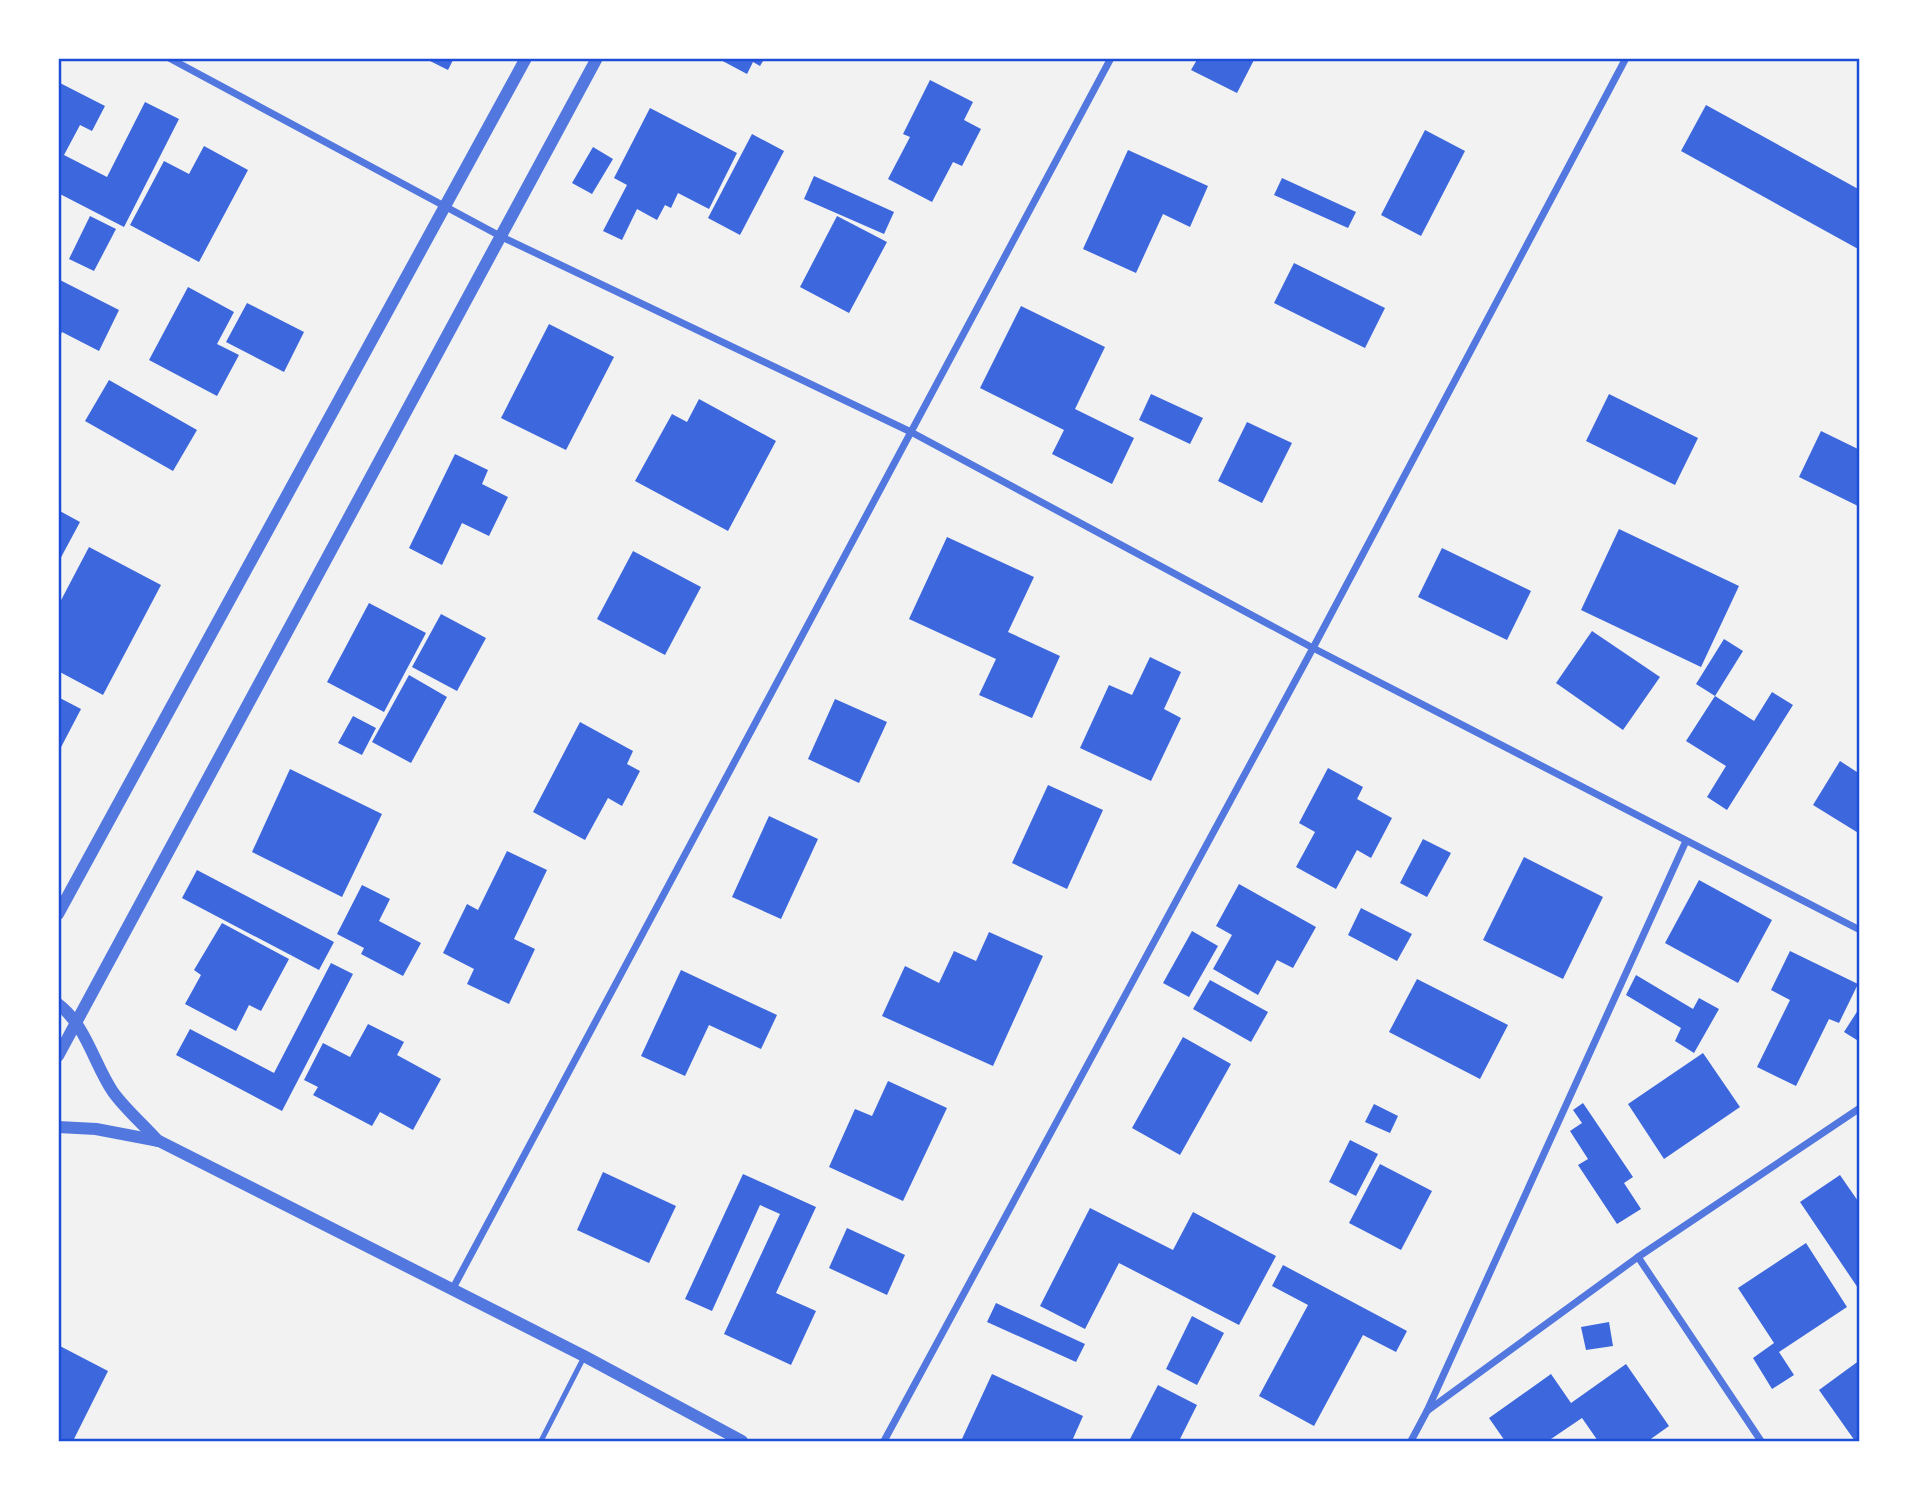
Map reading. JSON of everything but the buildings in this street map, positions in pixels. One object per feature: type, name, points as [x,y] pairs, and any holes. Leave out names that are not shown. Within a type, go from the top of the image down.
[{"type":"street","points":[[169,58],[502,237],[911,432],[1313,648],[1860,930]]},
{"type":"street","points":[[58,914],[526,58]]},
{"type":"street","points":[[58,1056],[597,58]]},
{"type":"street","points":[[452,1291],[1111,58]]},
{"type":"street","points":[[884,1441],[1313,648],[1626,58]]},
{"type":"street","points":[[1411,1441],[1686,841]]},
{"type":"street","points":[[58,1004],[75,1022],[115,1094],[159,1141]]},
{"type":"street","points":[[1427,1411],[1638,1257],[1860,1108]]},
{"type":"street","points":[[58,1127],[96,1129],[159,1141],[584,1356],[741,1441]]},
{"type":"street","points":[[1638,1257],[1761,1441]]},
{"type":"lane","points":[[541,1441],[584,1356]]}]
